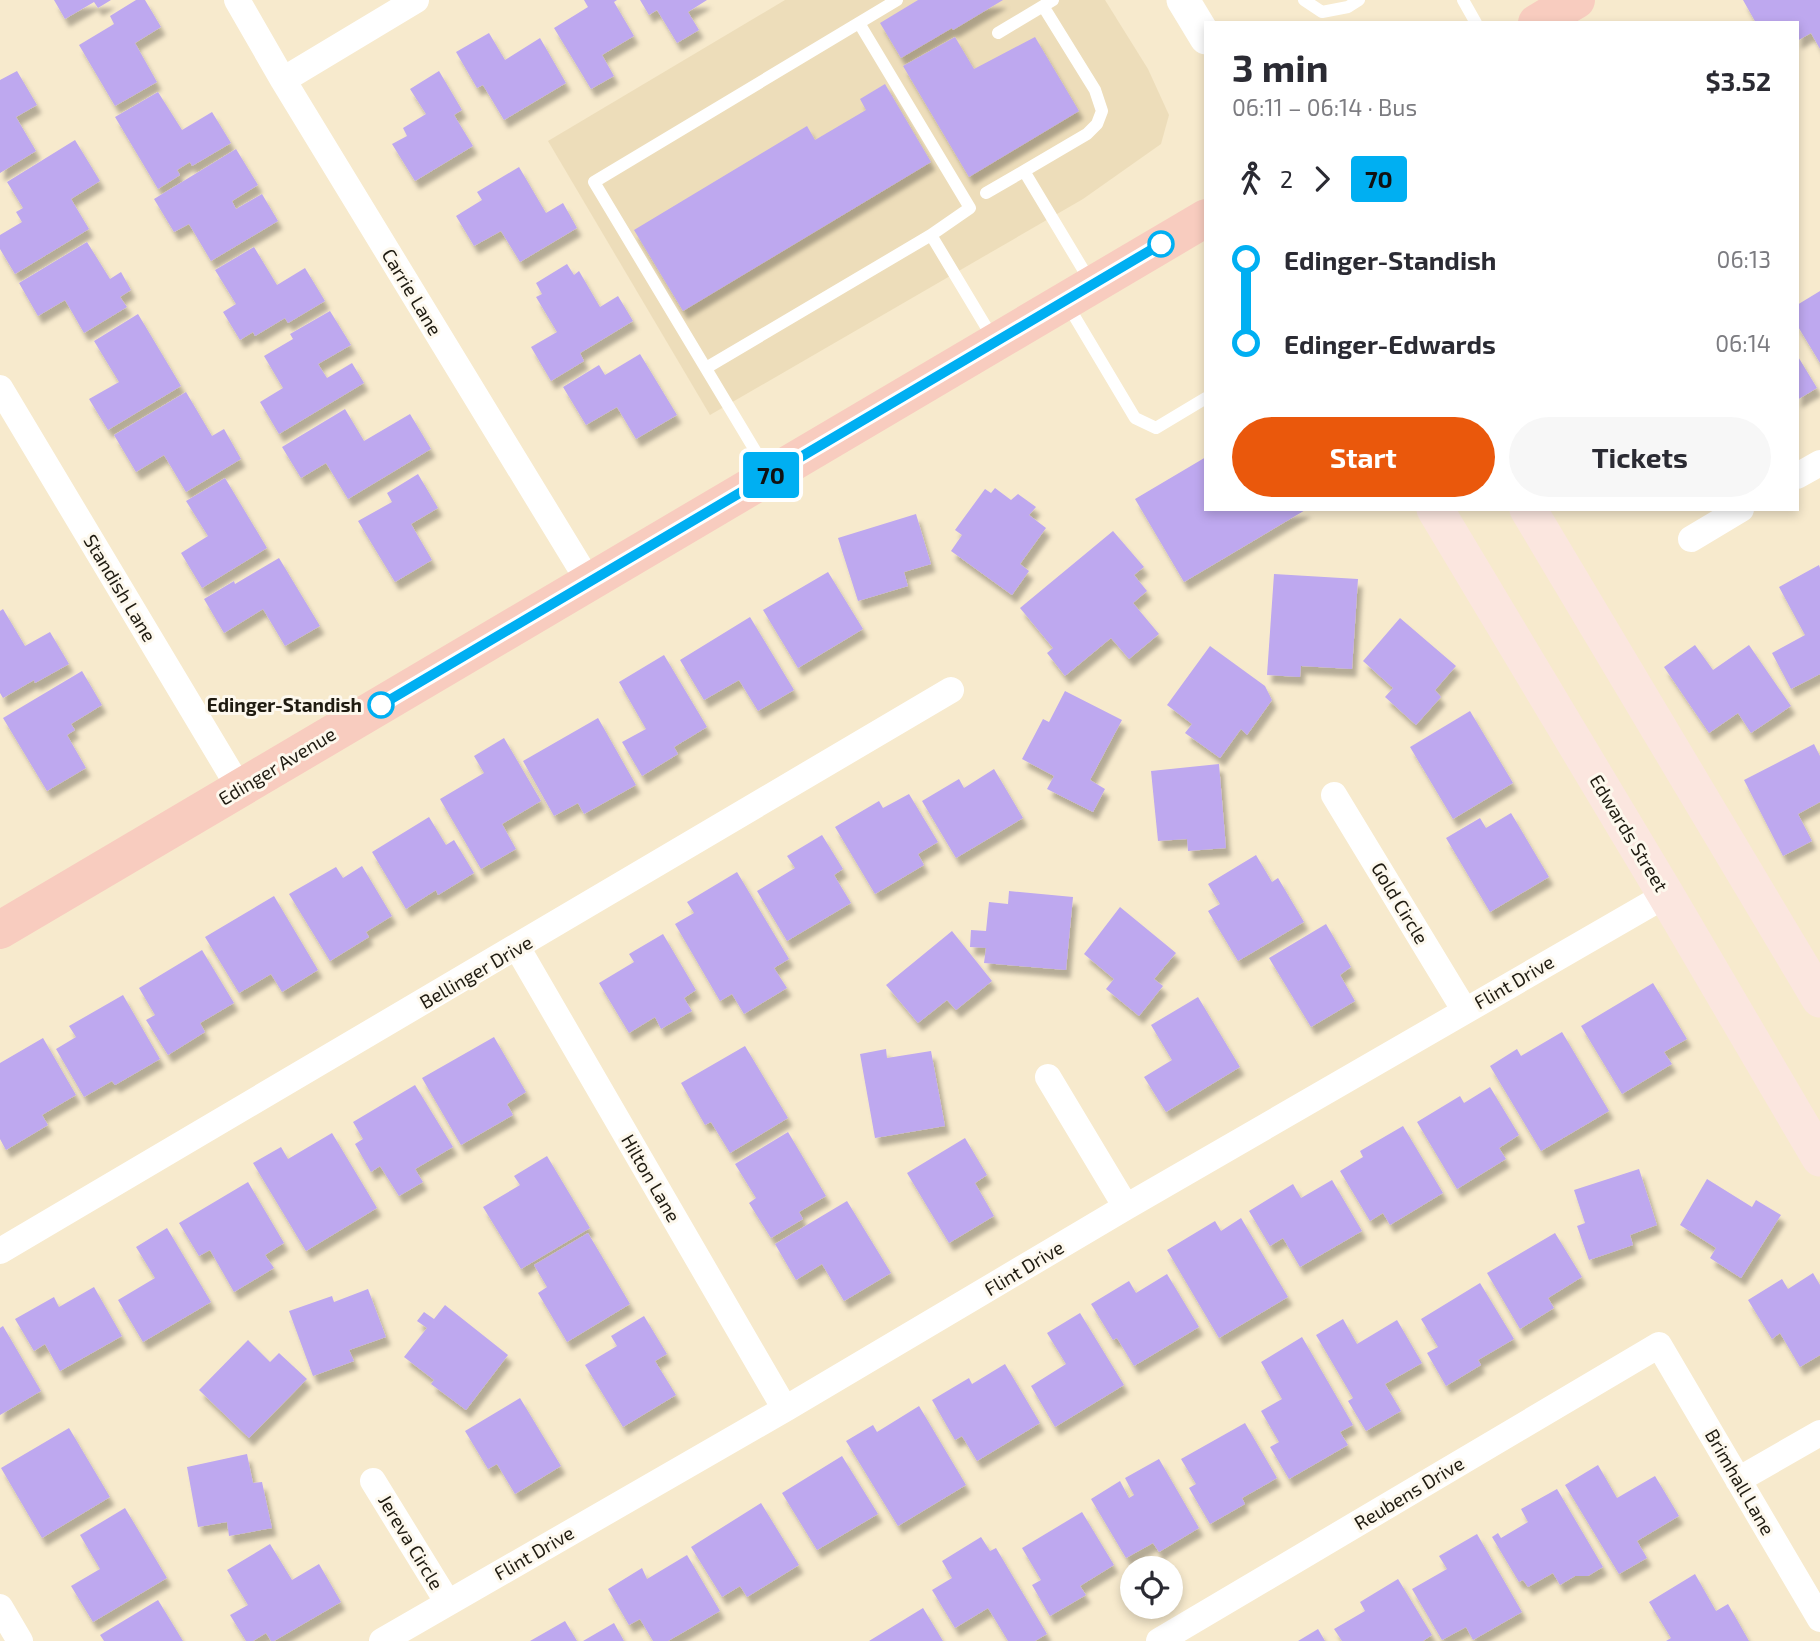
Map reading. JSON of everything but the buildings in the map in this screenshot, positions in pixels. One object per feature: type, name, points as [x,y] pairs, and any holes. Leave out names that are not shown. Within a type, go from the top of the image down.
[{"type":"main road","points":[[1540,21],[1576,0]]},
{"type":"main road","name":"Edinger Avenue","points":[[0,930],[1204,219]]},
{"type":"main road","name":"Edwards Street","points":[[1436,511],[1820,1158]]},
{"type":"main road","points":[[1529,511],[1820,999]]},
{"type":"street","name":"Carrie Lane","points":[[237,0],[282,80],[589,582]]},
{"type":"street","points":[[282,80],[416,0]]},
{"type":"street","points":[[1183,0],[1204,35]]},
{"type":"street","name":"Standish Lane","points":[[0,388],[240,789]]},
{"type":"street","points":[[1799,475],[1820,463]]},
{"type":"street","points":[[1691,539],[1738,511]]},
{"type":"street","name":"Bellinger Drive","points":[[0,1251],[951,690]]},
{"type":"street","name":"Gold Circle","points":[[1334,794],[1465,1011]]},
{"type":"street","name":"Flint Drive","points":[[382,1641],[1666,895]]},
{"type":"street","name":"Hilton Lane","points":[[517,947],[785,1409]]},
{"type":"street","points":[[1048,1077],[1126,1207]]},
{"type":"street","name":"Brimhall Lane","points":[[1659,1345],[1820,1619]]},
{"type":"street","name":"Reubens Drive","points":[[1159,1641],[1659,1345]]},
{"type":"street","points":[[1738,1480],[1820,1433]]},
{"type":"street","name":"Jereva Circle","points":[[373,1481],[448,1603]]},
{"type":"street","points":[[0,1607],[20,1641]]},
{"type":"lane","points":[[770,475],[594,182],[897,0]]},
{"type":"lane","points":[[1304,0],[1322,12],[1348,7],[1359,0]]},
{"type":"lane","points":[[1463,0],[1475,21]]},
{"type":"lane","points":[[986,193],[1087,134],[1097,124],[1102,111],[1095,90],[1048,3],[998,33]]},
{"type":"lane","points":[[706,368],[931,235],[970,208],[859,23]]},
{"type":"lane","points":[[1024,171],[1135,418],[1156,428],[1204,399]]},
{"type":"lane","points":[[931,235],[995,342]]},
{"type":"shaded area","points":[[785,0],[1105,0],[1148,69],[1169,115],[1161,144],[1083,199],[710,415],[548,141]]},
{"type":"bus line","name":"70","points":[[381,705],[1161,244]]},
{"type":"place","name":"Edinger-Standish","points":[[381,705]]}]
